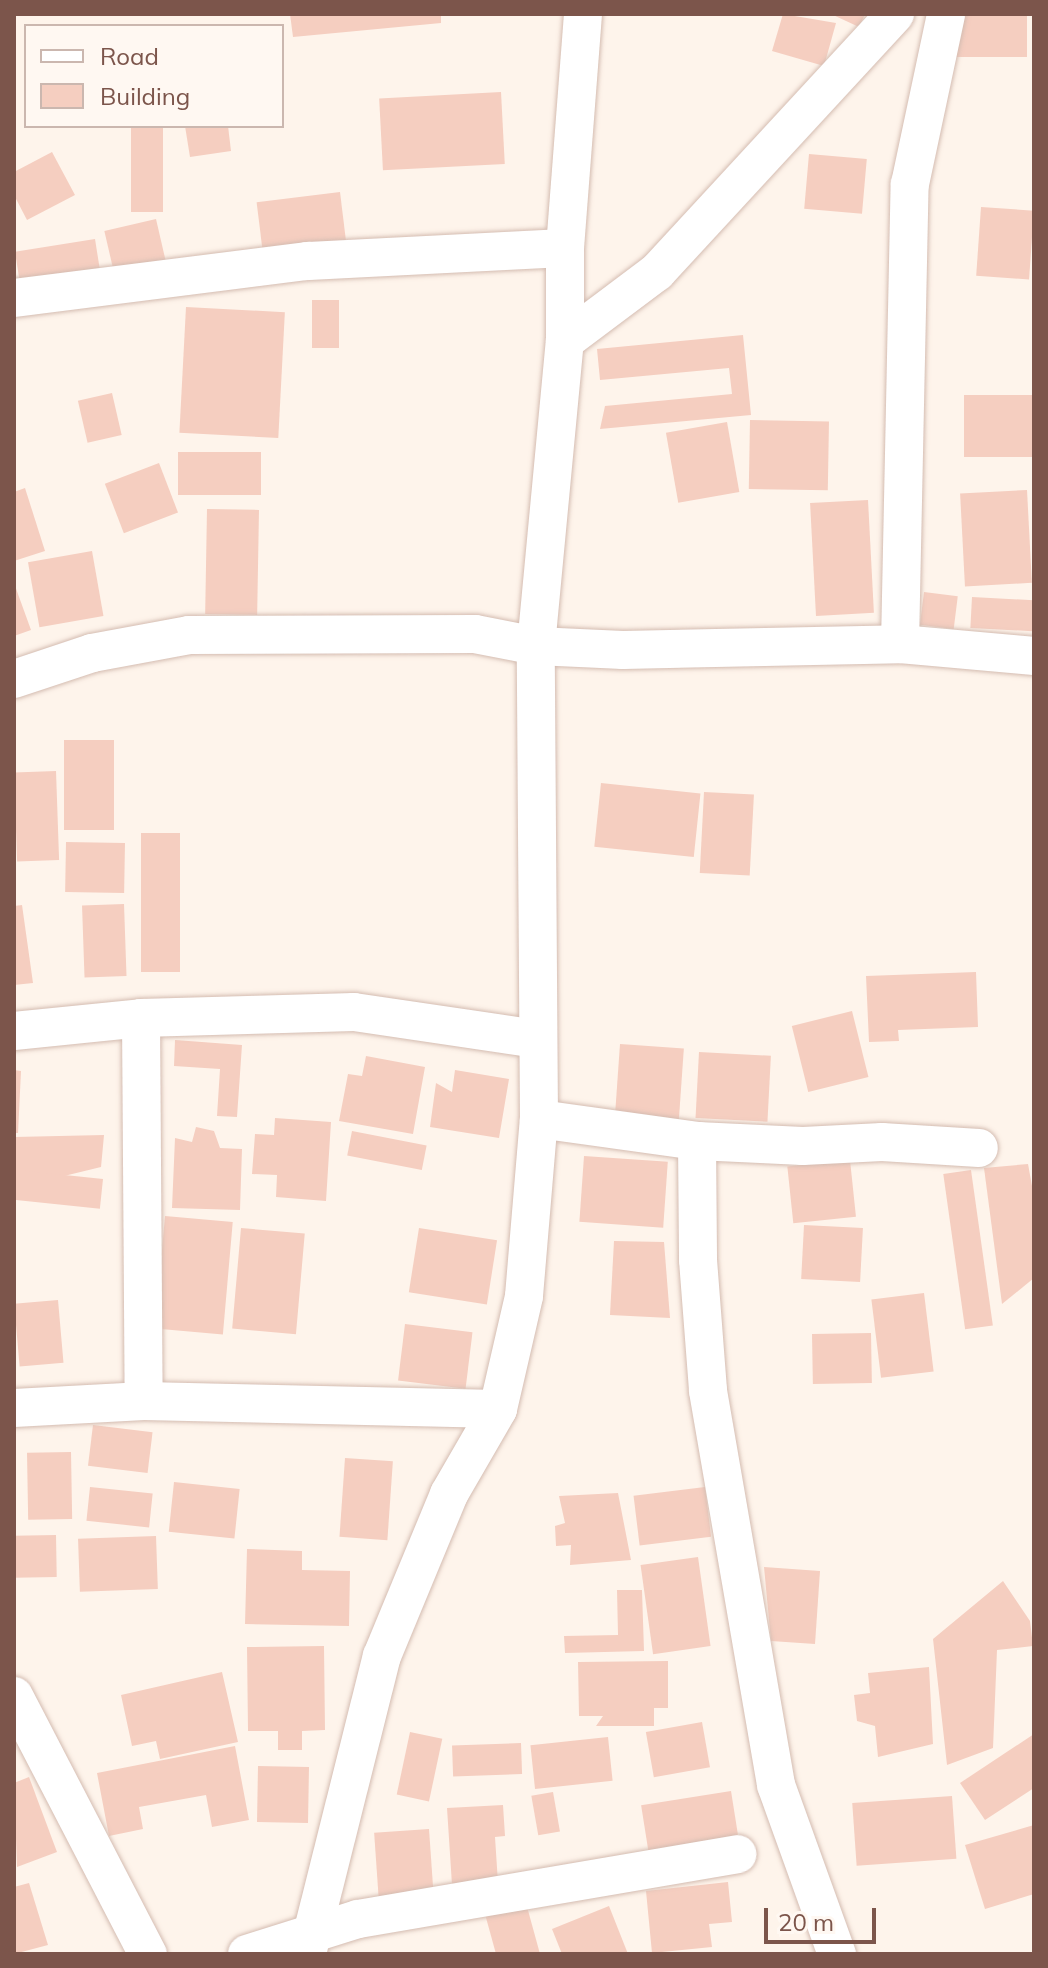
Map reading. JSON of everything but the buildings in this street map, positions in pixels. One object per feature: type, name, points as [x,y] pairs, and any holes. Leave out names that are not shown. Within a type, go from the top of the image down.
[{"type":"street","points":[[308,1945],[382,1656],[449,1494],[498,1409],[524,1296],[539,1119],[536,646],[565,341],[565,248],[583,14]]},
{"type":"street","points":[[565,341],[657,272],[895,14]]},
{"type":"street","points":[[900,644],[910,184],[946,14]]},
{"type":"street","points":[[14,298],[308,261],[565,248]]},
{"type":"street","points":[[14,679],[92,653],[189,635],[475,634],[536,646],[623,650],[900,644],[1034,656]]},
{"type":"street","points":[[14,1031],[141,1018],[354,1012],[537,1039]]},
{"type":"street","points":[[141,1018],[144,1401]]},
{"type":"street","points":[[539,1119],[697,1141],[803,1146],[882,1142],[979,1148]]},
{"type":"street","points":[[697,1141],[698,1260],[711,1406],[776,1785],[837,1954]]},
{"type":"street","points":[[14,1408],[144,1401],[498,1409]]},
{"type":"street","points":[[14,1696],[132,1950]]},
{"type":"street","points":[[247,1954],[308,1945],[373,1916],[737,1854]]}]
